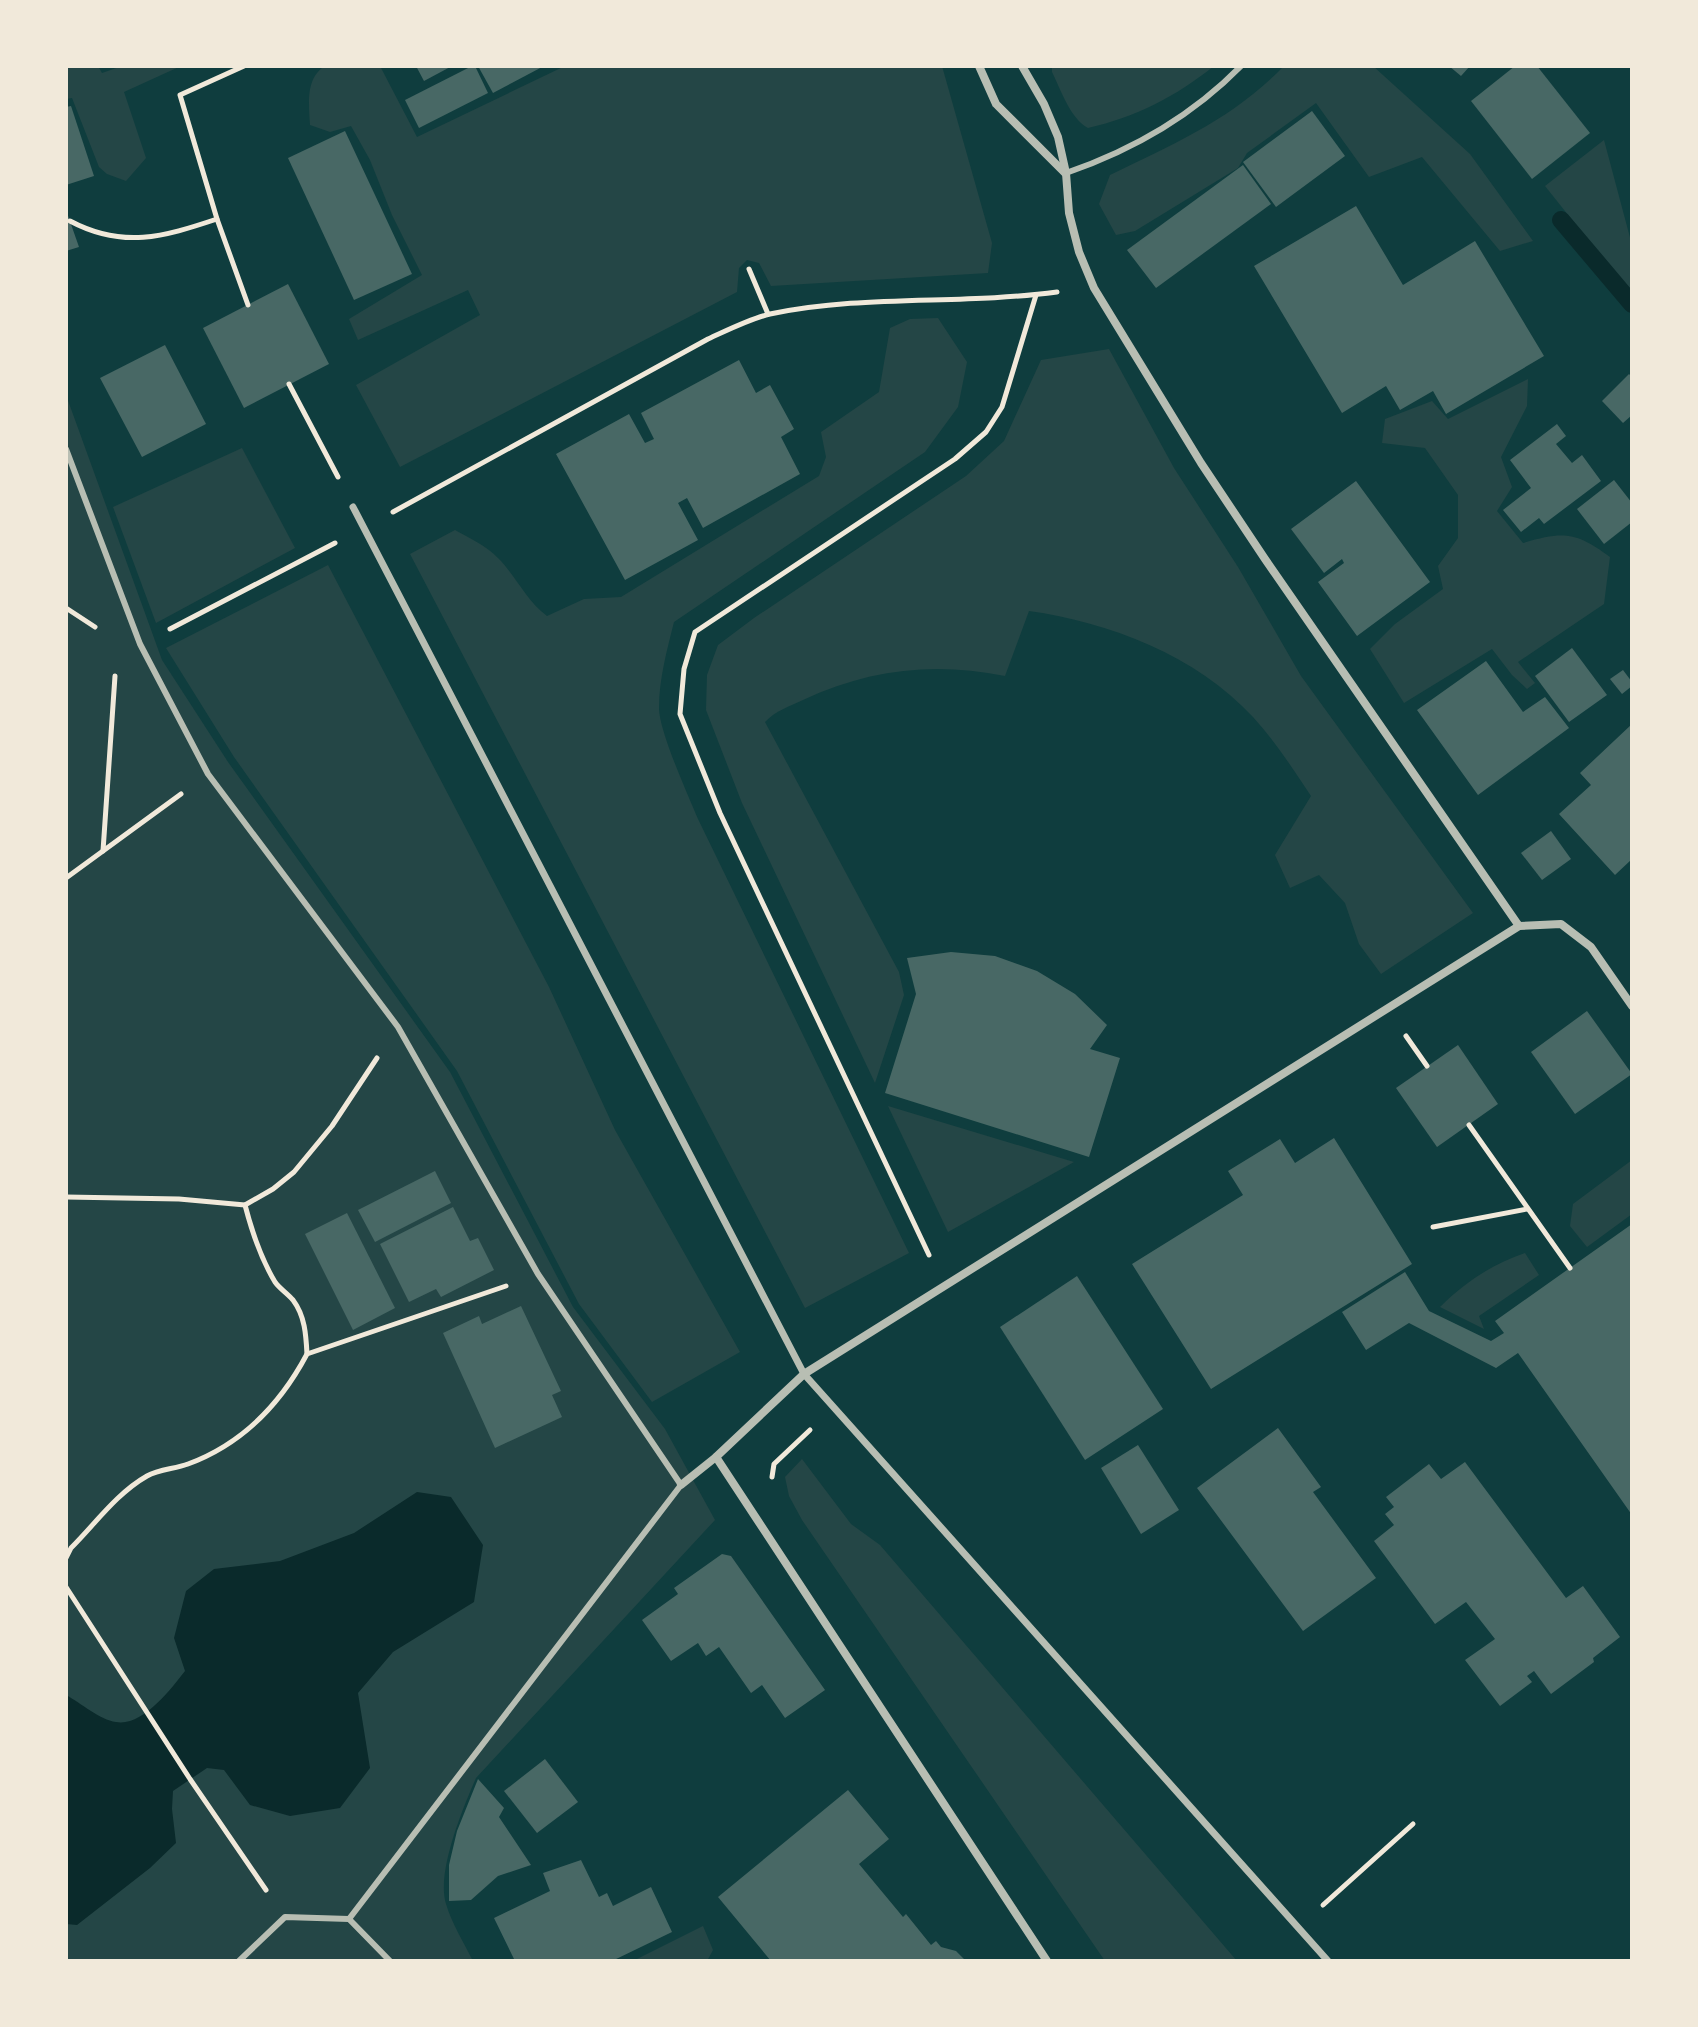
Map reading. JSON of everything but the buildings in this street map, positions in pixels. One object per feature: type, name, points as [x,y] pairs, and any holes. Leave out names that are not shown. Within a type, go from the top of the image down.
[{"type":"street","points":[[979,66],[996,104],[1066,173]]},
{"type":"street","points":[[1022,66],[1044,104],[1058,137],[1066,173],[1069,213],[1079,252],[1094,288],[1201,463],[1519,926]]},
{"type":"street","points":[[353,507],[804,1374],[1328,1961]]},
{"type":"street","points":[[681,1485],[716,1457],[804,1374],[1519,926],[1561,924],[1577,935],[1591,947],[1632,1006]]},
{"type":"street","points":[[716,1457],[1047,1961]]},
{"type":"lane","points":[[1066,173],[1113,156],[1168,126],[1219,88],[1241,66]]},
{"type":"lane","points":[[66,449],[140,644],[208,774],[398,1027],[538,1274],[681,1485],[349,1919]]},
{"type":"lane","points":[[239,1961],[285,1917],[349,1919],[390,1961]]},
{"type":"path","points":[[244,66],[180,95],[217,219],[248,305]]},
{"type":"path","points":[[70,221],[105,236],[124,239],[181,231],[217,219]]},
{"type":"path","points":[[749,269],[768,314]]},
{"type":"path","points":[[140,644],[364,528],[708,339],[768,314],[831,306],[1036,295],[1094,288]]},
{"type":"path","points":[[944,1285],[720,813],[680,714],[684,669],[695,632],[955,459],[986,432],[1002,407],[1036,295]]},
{"type":"path","points":[[289,384],[353,507]]},
{"type":"path","points":[[103,851],[116,669]]},
{"type":"path","points":[[66,878],[208,774]]},
{"type":"path","points":[[66,1197],[179,1199],[245,1205],[294,1172],[332,1126],[398,1027]]},
{"type":"path","points":[[1469,1125],[1570,1268]]},
{"type":"path","points":[[66,1558],[71,1548],[126,1491],[149,1475],[186,1465],[221,1450],[249,1428],[275,1405],[292,1383],[307,1354],[305,1324],[294,1301],[277,1286],[264,1262],[253,1237],[245,1205]]},
{"type":"path","points":[[1433,1227],[1527,1209]]},
{"type":"path","points":[[307,1354],[538,1274]]},
{"type":"path","points":[[774,1464],[834,1408]]},
{"type":"path","points":[[66,1587],[190,1779],[285,1917]]},
{"type":"path","points":[[1299,1927],[1413,1824]]},
{"type":"shaded area","points":[[66,66],[98,66],[102,73],[122,66],[181,66],[124,92],[146,158],[126,181],[107,174],[99,167],[72,98],[66,99]]},
{"type":"shaded area","points":[[325,66],[380,66],[417,137],[565,66],[942,66],[992,243],[988,273],[771,286],[759,263],[747,260],[739,268],[737,292],[400,467],[356,385],[480,315],[468,290],[358,340],[349,319],[422,275],[392,215],[370,160],[351,126],[330,132],[310,125],[311,85]]},
{"type":"shaded area","points":[[1052,66],[1214,66],[1154,104],[1088,128],[1076,118],[1067,103]]},
{"type":"shaded area","points":[[1284,66],[1373,66],[1470,154],[1533,241],[1500,251],[1422,157],[1369,177],[1316,103],[1247,153],[1238,168],[1135,231],[1116,235],[1099,204],[1110,175],[1223,116]]},
{"type":"shaded area","points":[[1604,140],[1632,245],[1632,295],[1545,186]]},
{"type":"shaded area","points":[[938,318],[967,362],[958,407],[925,452],[674,622],[660,686],[659,708],[664,732],[698,819],[909,1253],[805,1308],[410,554],[455,530],[494,554],[547,616],[584,599],[621,597],[819,476],[826,457],[821,432],[879,392],[890,328],[910,319]]},
{"type":"shaded area","points":[[1109,349],[1174,468],[1238,567],[1301,676],[1473,913],[1381,974],[1359,944],[1345,903],[1319,875],[1290,888],[1275,855],[1311,796],[1253,717],[1206,676],[1150,645],[1090,624],[1029,611],[1005,676],[953,669],[878,675],[828,689],[783,709],[765,722],[899,972],[904,995],[875,1083],[742,803],[706,710],[707,675],[718,645],[966,476],[1004,441],[1041,360]]},
{"type":"shaded area","points":[[1528,379],[1527,406],[1501,457],[1512,487],[1497,511],[1523,543],[1569,536],[1588,543],[1610,557],[1604,604],[1518,662],[1535,683],[1527,689],[1492,649],[1404,703],[1370,649],[1395,624],[1443,589],[1438,566],[1458,538],[1458,495],[1425,448],[1382,443],[1385,419],[1432,401],[1448,419]]},
{"type":"shaded area","points":[[66,395],[162,660],[228,762],[450,1072],[573,1307],[665,1429],[715,1520],[476,1778],[452,1840],[444,1891],[451,1919],[473,1961],[66,1961]]},
{"type":"shaded area","points":[[242,448],[295,548],[156,623],[113,507]]},
{"type":"shaded area","points":[[328,565],[549,987],[615,1130],[740,1352],[652,1402],[579,1304],[457,1071],[234,757],[166,648]]},
{"type":"shaded area","points":[[888,1106],[1074,1162],[948,1232]]},
{"type":"shaded area","points":[[1632,1160],[1632,1214],[1587,1247],[1570,1226],[1573,1204]]},
{"type":"shaded area","points":[[1525,1253],[1539,1275],[1479,1316],[1484,1329],[1440,1307],[1479,1275]]},
{"type":"shaded area","points":[[802,1459],[851,1524],[880,1545],[1237,1961],[1105,1961],[802,1520],[789,1496],[785,1477]]},
{"type":"shaded area","points":[[417,1492],[451,1497],[483,1545],[474,1602],[393,1652],[358,1693],[370,1768],[340,1808],[290,1816],[250,1805],[224,1770],[207,1768],[173,1791],[176,1843],[150,1868],[77,1925],[66,1924],[66,1695],[110,1721],[136,1719],[155,1705],[185,1671],[174,1638],[186,1591],[214,1569],[280,1561],[354,1533]]},
{"type":"shaded area","points":[[703,1926],[713,1950],[707,1961],[633,1961]]},
{"type":"waterway","points":[[1561,220],[1632,304]]}]
